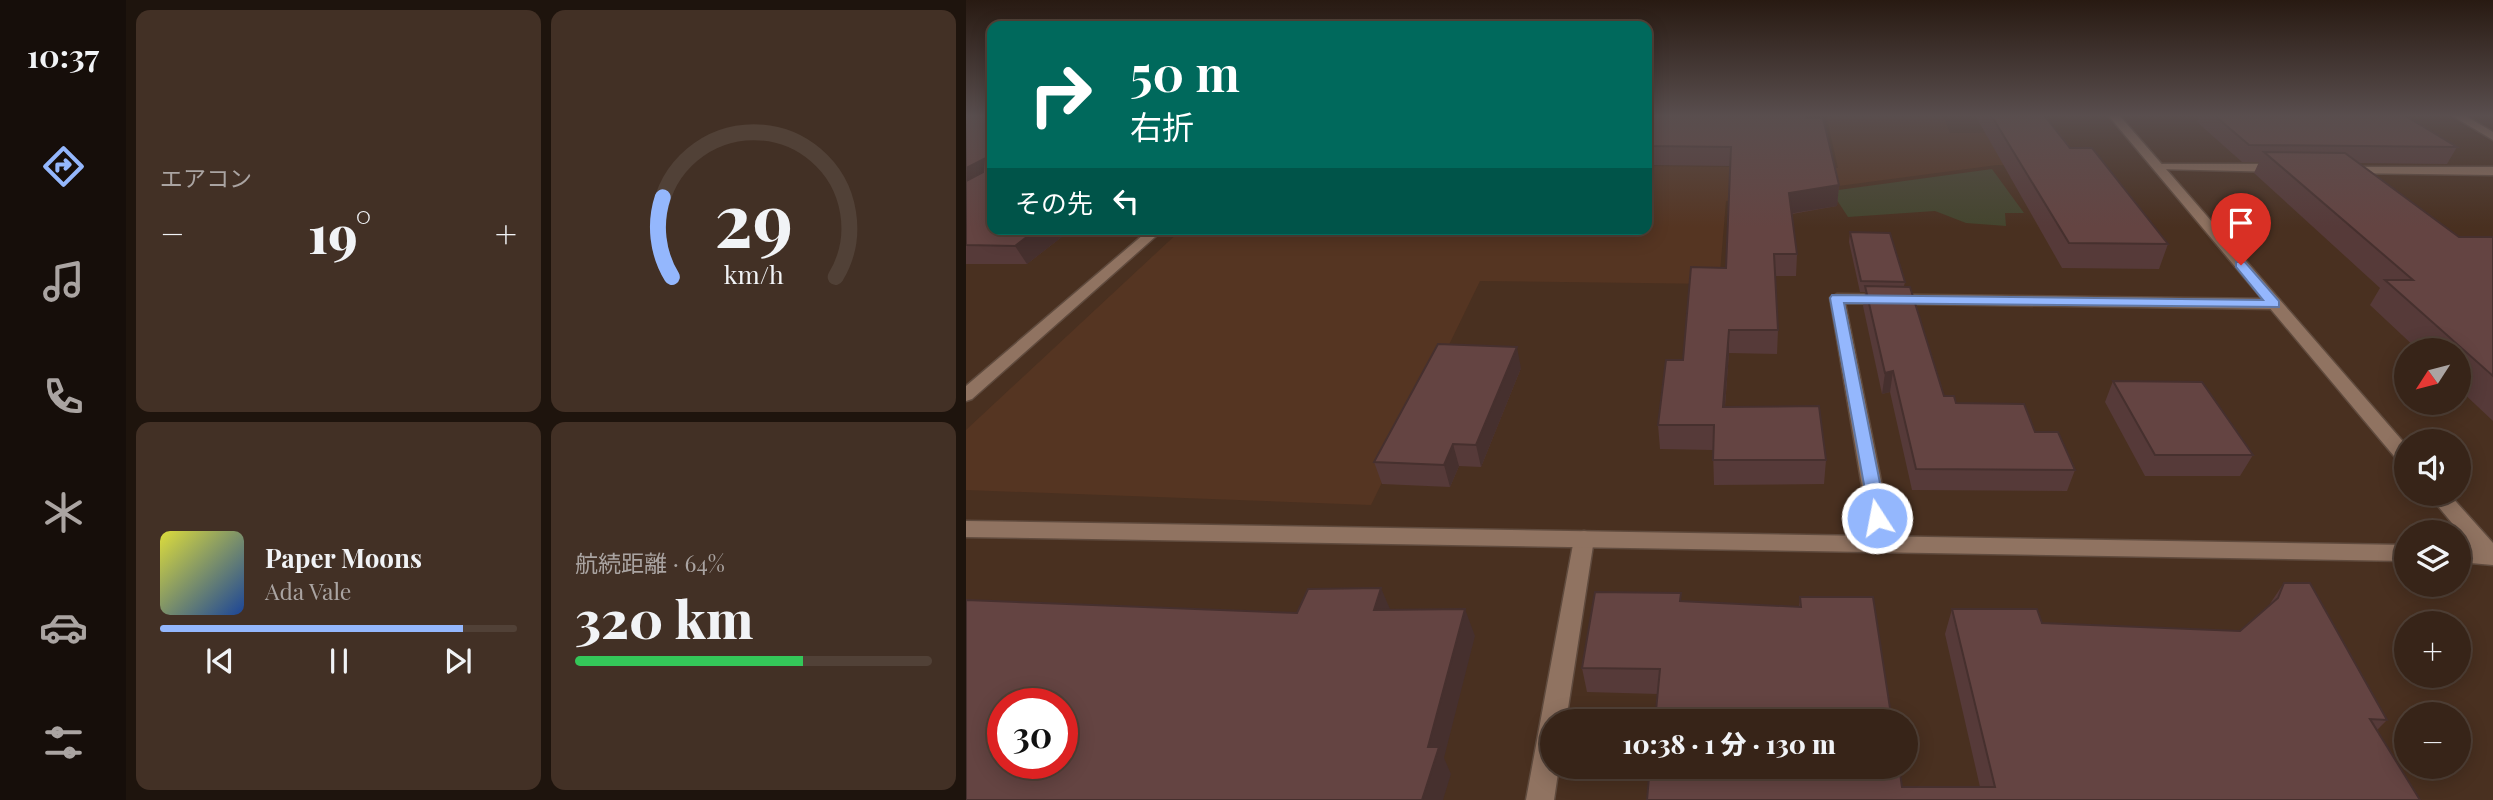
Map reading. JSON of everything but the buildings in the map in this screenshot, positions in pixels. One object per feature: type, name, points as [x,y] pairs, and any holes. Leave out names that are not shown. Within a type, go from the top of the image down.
[{"type":"street","points":[[2146,152],[2394,443]]},
{"type":"street","points":[[2158,166],[2297,168]]},
{"type":"street","points":[[2339,169],[2493,172]]},
{"type":"street","points":[[966,395],[1151,235]]},
{"type":"street","points":[[1882,545],[1837,298],[2274,304]]},
{"type":"street","points":[[2449,506],[2492,555]]},
{"type":"street","points":[[966,529],[2394,553]]},
{"type":"street","points":[[1555,709],[1584,539]]},
{"type":"street","points":[[2471,554],[2492,555]]},
{"type":"street","points":[[1540,800],[1543,779]]},
{"type":"shaded area","points":[[1834,152],[2075,152],[2086,167],[1997,165],[1726,201],[1719,284],[1480,281],[1371,505],[966,490],[966,430],[1176,235],[1652,235],[1652,166],[1838,168]]},
{"type":"green space","points":[[1992,169],[2024,213],[2005,213],[2006,226],[1966,223],[1935,211],[1848,217],[1831,191]]},
{"type":"route","points":[[1877,518],[1837,298],[2274,304],[2241,265]]}]
